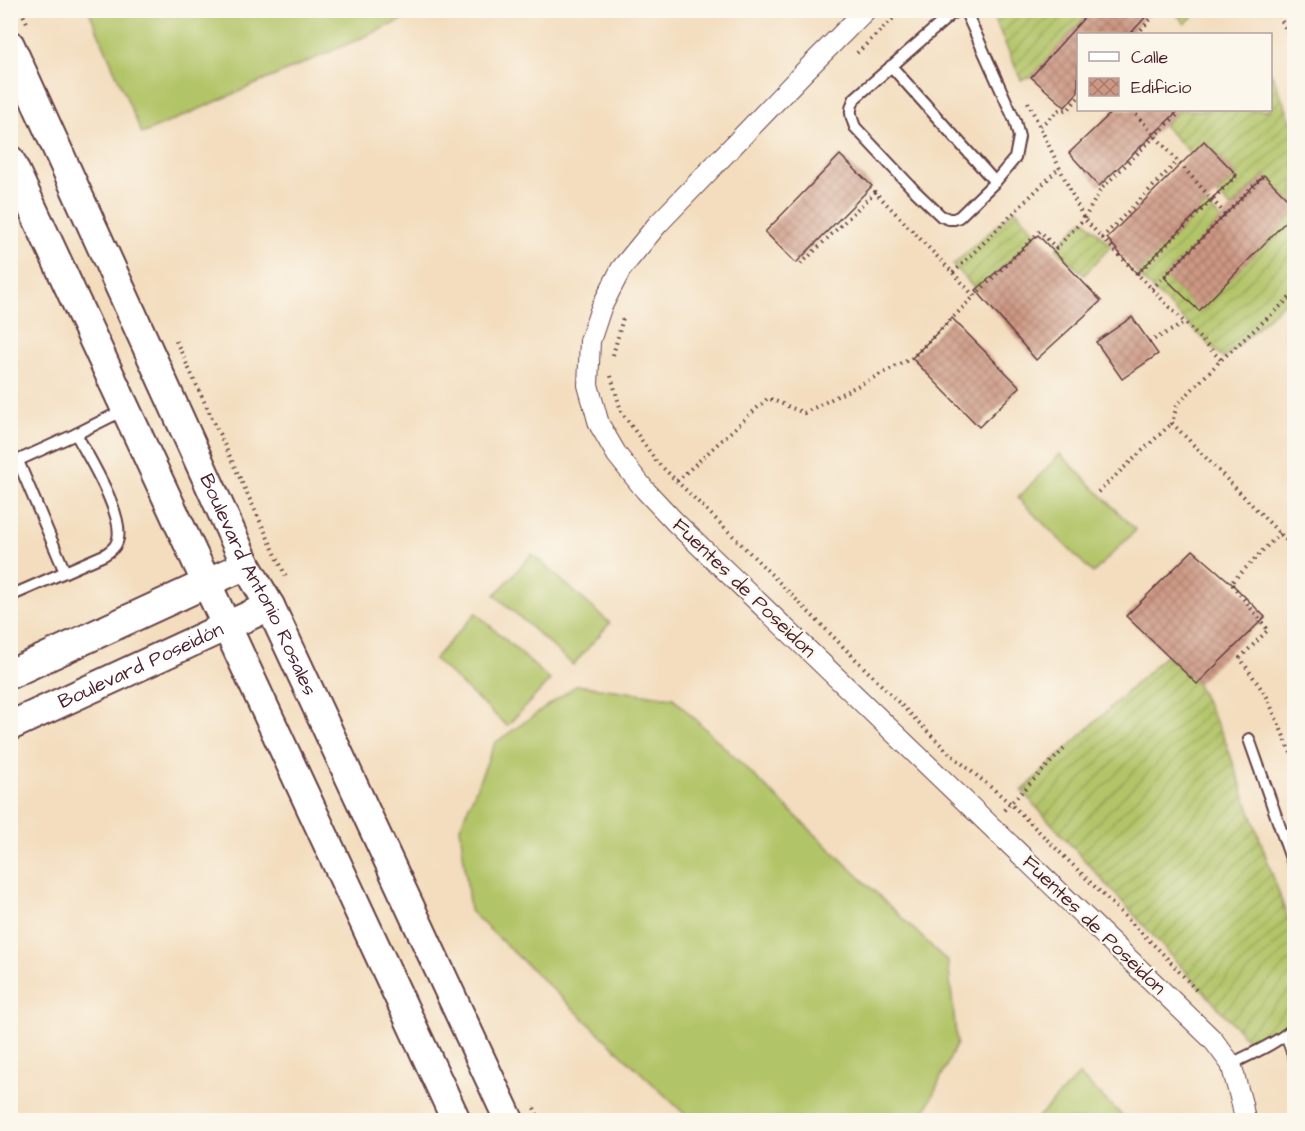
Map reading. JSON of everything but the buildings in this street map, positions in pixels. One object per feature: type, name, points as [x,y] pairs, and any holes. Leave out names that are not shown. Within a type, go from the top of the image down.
[{"type":"main road","name":"Boulevard Antonio Rosales","points":[[21,39],[246,565],[270,606],[509,1120]]},
{"type":"main road","points":[[10,160],[456,1120]]},
{"type":"main road","points":[[10,674],[246,565]]},
{"type":"main road","name":"Boulevard Poseidón","points":[[10,726],[270,606]]},
{"type":"street","name":"Fuentes de Poseidon","points":[[866,10],[657,225],[621,269],[601,308],[590,341],[588,385],[599,424],[617,455],[675,522],[1213,1040],[1231,1064],[1245,1120]]},
{"type":"lane","points":[[956,10],[855,98],[850,114],[855,127],[941,216],[949,219],[959,217],[995,182],[1015,158],[1019,137],[1015,121],[965,10]]},
{"type":"lane","points":[[891,66],[995,182]]},
{"type":"lane","points":[[66,572],[14,462],[126,409]]},
{"type":"lane","points":[[10,596],[104,555],[117,542],[119,530],[112,502],[76,434]]},
{"type":"lane","points":[[1249,739],[1294,867]]},
{"type":"lane","points":[[1231,1064],[1263,1049],[1290,1032],[1294,1056]]},
{"type":"path","points":[[21,10],[21,39]]},
{"type":"path","points":[[852,57],[902,10]]},
{"type":"path","points":[[1138,33],[1159,10]]},
{"type":"path","points":[[1277,10],[1294,48]]},
{"type":"path","points":[[1077,99],[1068,110],[1059,110],[1040,126],[1084,219],[1221,360]]},
{"type":"path","points":[[1133,111],[1225,214]]},
{"type":"path","points":[[677,481],[768,398],[804,413],[912,358],[1040,231],[1056,248],[1084,219],[1101,189],[1181,111]]},
{"type":"path","points":[[1102,238],[1178,161]]},
{"type":"path","points":[[1152,289],[1264,174]]},
{"type":"path","points":[[1137,274],[1237,175]]},
{"type":"path","points":[[953,273],[975,296]]},
{"type":"path","points":[[1098,492],[1172,423],[1177,405],[1221,360],[1294,294]]},
{"type":"path","points":[[612,357],[624,314]]},
{"type":"path","points":[[1149,342],[1185,322]]},
{"type":"path","points":[[173,335],[289,584]]},
{"type":"path","points":[[609,368],[621,411],[656,461],[948,752],[1010,803]]},
{"type":"path","points":[[1172,423],[1294,548]]},
{"type":"path","points":[[1280,533],[1231,583],[1268,630],[1240,658],[1267,697],[1294,760]]},
{"type":"path","points":[[991,826],[1010,803],[1064,748]]},
{"type":"path","points":[[532,1103],[540,1120]]},
{"type":"green space","points":[[89,11],[423,11],[142,134]]},
{"type":"green space","points":[[991,11],[1091,11],[1031,77],[1021,80]]},
{"type":"green space","points":[[1174,11],[1198,11],[1185,24]]},
{"type":"green space","points":[[1272,74],[1294,128],[1294,205],[1264,175],[1231,208],[1217,194],[1237,175],[1204,141],[1191,154],[1163,125],[1178,111],[1272,111]]},
{"type":"green space","points":[[1206,204],[1221,219],[1199,310],[1294,213],[1294,293],[1224,359],[1137,274]]},
{"type":"green space","points":[[1015,209],[1038,235],[976,290],[953,265]]},
{"type":"green space","points":[[1084,219],[1111,246],[1084,275],[1056,248]]},
{"type":"green space","points":[[1060,454],[1136,530],[1093,573],[1018,498]]},
{"type":"green space","points":[[532,554],[610,623],[573,665],[495,595]]},
{"type":"green space","points":[[476,613],[550,680],[507,726],[434,659]]},
{"type":"green space","points":[[1166,655],[1197,684],[1225,740],[1294,936],[1294,1018],[1289,1027],[1253,1046],[1022,791]]},
{"type":"green space","points":[[577,685],[673,698],[948,962],[957,1043],[921,1120],[691,1120],[470,911],[460,827],[495,743]]},
{"type":"green space","points":[[1079,1075],[1127,1120],[1035,1120]]}]
